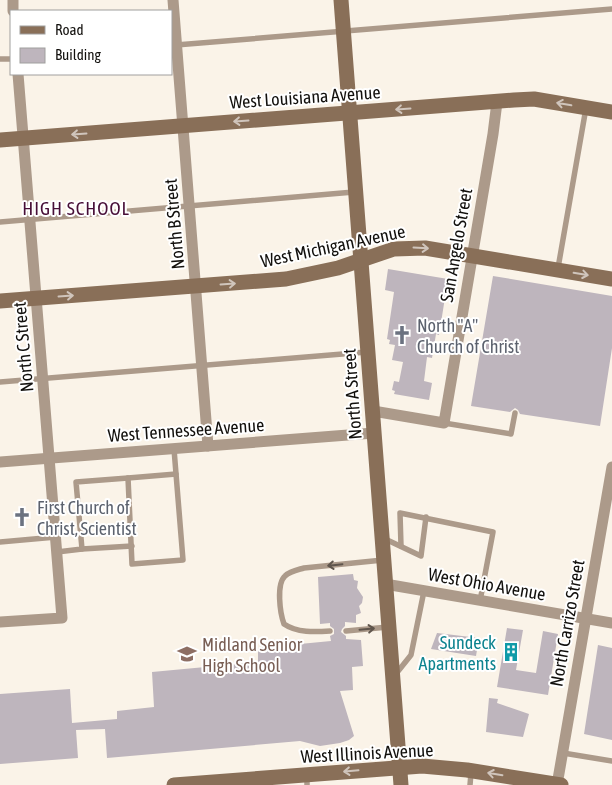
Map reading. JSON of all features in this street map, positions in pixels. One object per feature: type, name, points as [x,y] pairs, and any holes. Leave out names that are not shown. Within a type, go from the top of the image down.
[{"type":"street","name":"North B Street","points":[[174,0],[174,45],[184,126],[208,446]]},
{"type":"street","name":"North A Street","points":[[341,0],[401,785]]},
{"type":"street","name":"North C Street","points":[[0,622],[62,618],[18,75]]},
{"type":"street","name":"West Louisiana Avenue","points":[[0,140],[534,99],[612,112]]},
{"type":"street","name":"San Angelo Street","points":[[444,423],[497,102]]},
{"type":"street","name":"West Michigan Avenue","points":[[0,301],[286,279],[338,268],[394,249],[404,248],[425,248],[612,279]]},
{"type":"street","points":[[373,411],[444,423]]},
{"type":"street","name":"West Tennessee Avenue","points":[[0,462],[374,433]]},
{"type":"street","name":"North Carrizo Street","points":[[558,785],[612,467]]},
{"type":"street","name":"West Ohio Avenue","points":[[385,584],[612,623]]},
{"type":"street","name":"West Illinois Avenue","points":[[174,785],[307,780],[399,768],[436,766],[471,778],[558,785]]},
{"type":"lane","points":[[174,45],[612,9]]},
{"type":"lane","points":[[557,270],[586,108]]},
{"type":"lane","points":[[0,222],[356,192]]},
{"type":"lane","points":[[0,382],[368,352]]},
{"type":"lane","points":[[444,423],[512,434],[515,413]]},
{"type":"lane","points":[[128,478],[132,564],[183,560],[174,449]]},
{"type":"lane","points":[[82,549],[76,482],[176,474]]},
{"type":"lane","points":[[401,546],[400,513],[493,532],[480,601]]},
{"type":"lane","points":[[382,537],[421,556],[426,518]]},
{"type":"lane","points":[[0,542],[56,537]]},
{"type":"lane","points":[[57,552],[132,546]]},
{"type":"lane","points":[[330,632],[307,631],[290,628],[284,624],[280,587],[284,577],[293,571],[304,568],[383,560]]},
{"type":"lane","points":[[392,678],[411,655],[424,591]]},
{"type":"lane","points":[[346,631],[388,627]]},
{"type":"lane","points":[[563,752],[612,762]]},
{"type":"building","name":"North \"A\" Church of Christ","points":[[388,269],[448,279],[439,335],[436,334],[432,358],[427,357],[424,381],[432,383],[429,400],[394,394],[395,391],[392,390],[394,381],[399,382],[403,362],[392,360],[395,345],[389,344],[390,340],[387,339],[394,292],[385,290]]},
{"type":"building","points":[[493,276],[612,296],[612,348],[600,426],[520,414],[515,408],[510,412],[471,406]]},
{"type":"building","points":[[353,574],[354,580],[358,581],[357,588],[363,597],[362,603],[359,606],[361,613],[356,615],[356,623],[345,622],[341,632],[346,636],[346,639],[361,640],[363,666],[352,667],[353,690],[340,691],[354,736],[349,740],[320,746],[300,741],[107,758],[105,729],[76,730],[78,758],[0,764],[0,694],[70,689],[72,723],[117,719],[117,711],[154,707],[152,672],[258,662],[258,648],[331,641],[330,636],[334,634],[334,629],[330,626],[330,623],[320,624],[318,577]]},
{"type":"building","name":"Sundeck Apartments","points":[[507,628],[523,630],[516,670],[536,673],[543,631],[558,634],[548,695],[497,687]]},
{"type":"building","points":[[437,633],[479,638],[476,656],[431,649]]},
{"type":"building","points":[[598,645],[612,648],[612,740],[584,734]]},
{"type":"building","points":[[489,698],[498,699],[497,703],[529,714],[523,737],[486,732]]},
{"type":"place","name":"North \"A\" Church of Christ","points":[[402,335]]},
{"type":"place","name":"First Church of Christ, Scientist","points":[[22,517]]},
{"type":"place","name":"Sundeck Apartments","points":[[511,652]]},
{"type":"place","name":"Midland Senior High School","points":[[187,654]]},
{"type":"district","name":"HIGH SCHOOL","points":[[76,208]]}]
